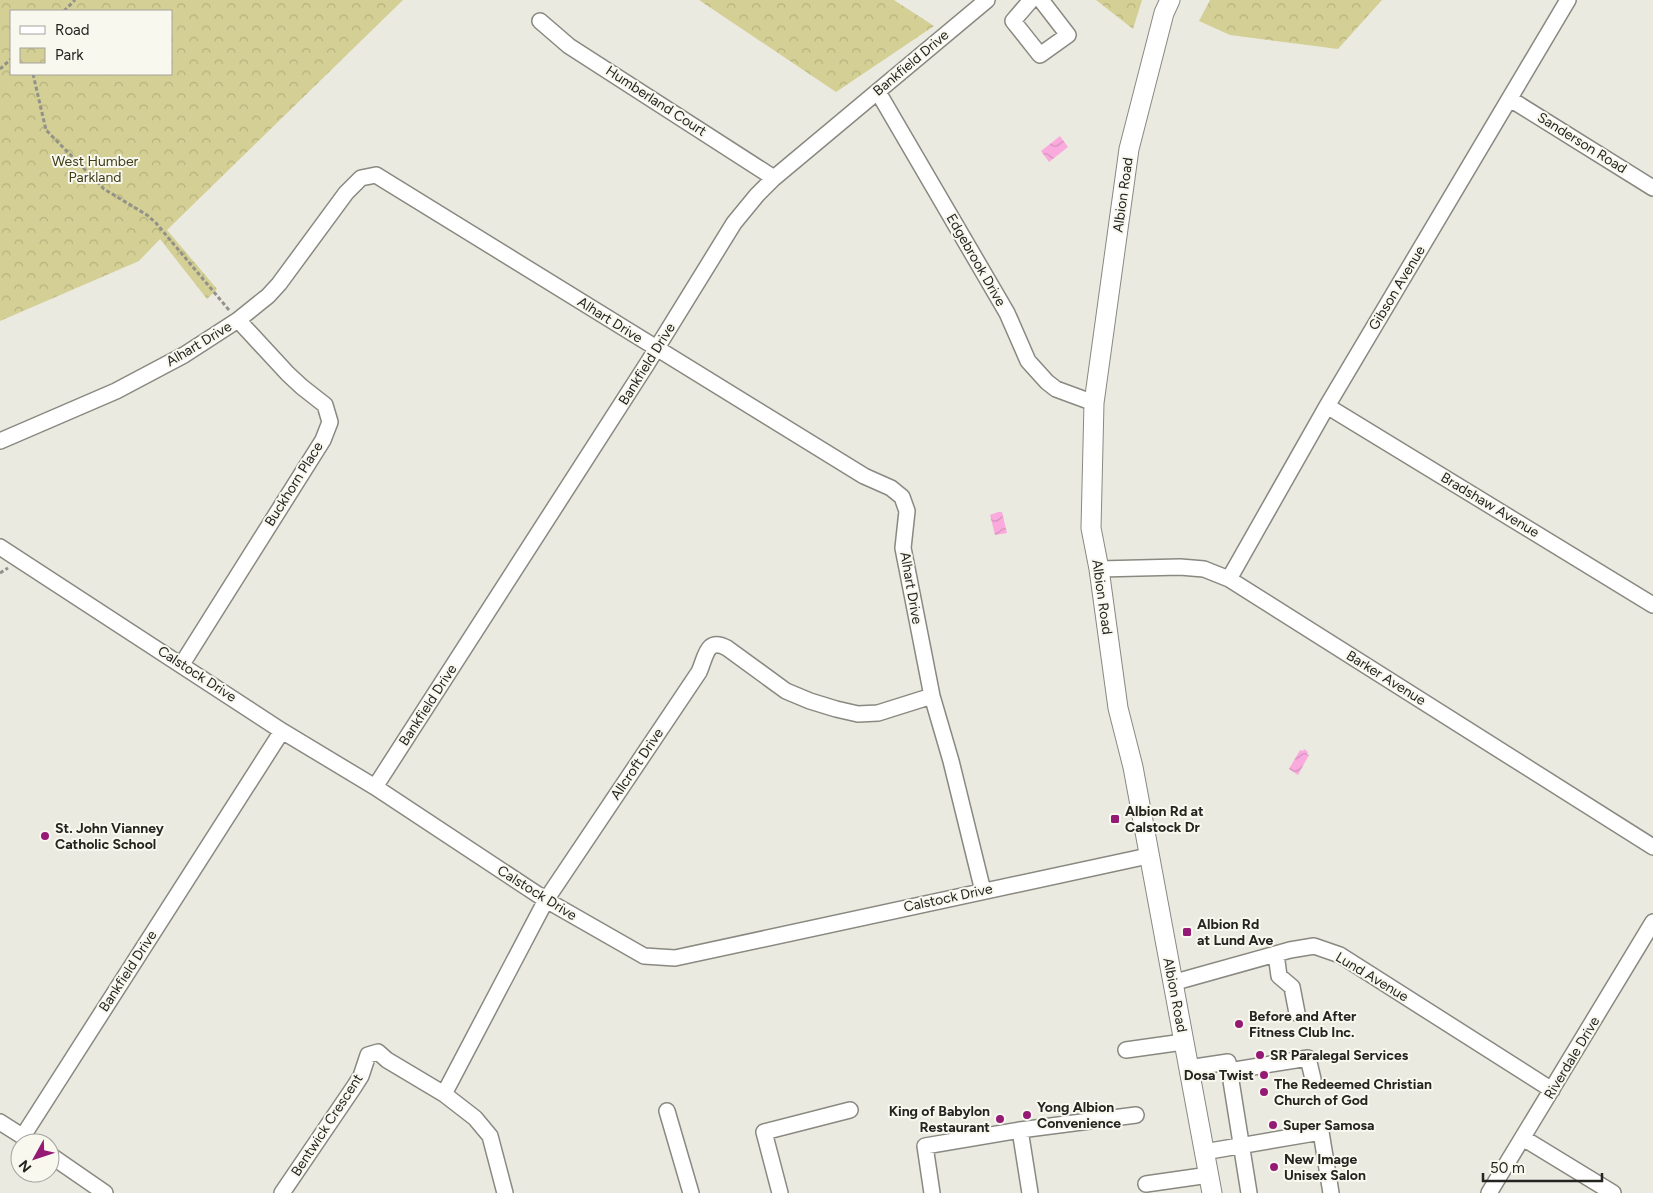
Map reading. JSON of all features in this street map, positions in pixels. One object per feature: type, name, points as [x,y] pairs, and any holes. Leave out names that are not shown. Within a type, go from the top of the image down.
[{"type":"main road","name":"Albion Road","points":[[1170,0],[1164,13],[1129,149],[1094,403],[1091,528],[1099,568],[1118,708],[1132,767],[1210,1184]]},
{"type":"street","name":"Bankfield Drive","points":[[375,787],[657,349],[734,223],[774,178],[987,0]]},
{"type":"street","points":[[1031,0],[1013,21],[1040,55],[1068,34],[1042,0]]},
{"type":"street","name":"Gibson Avenue","points":[[1229,579],[1327,406],[1568,0]]},
{"type":"street","name":"Humberland Court","points":[[540,21],[570,46],[774,178]]},
{"type":"street","name":"Edgebrook Drive","points":[[878,92],[1007,313],[1028,361],[1056,389],[1094,403]]},
{"type":"street","name":"Sanderson Road","points":[[1510,99],[1653,188]]},
{"type":"street","name":"Alhart Drive","points":[[0,441],[116,391],[184,355],[238,320],[268,296],[279,284],[346,194],[361,178],[376,175],[864,476],[891,488],[902,497],[907,511],[903,548],[932,696],[951,761],[983,891]]},
{"type":"street","name":"Buckhorn Place","points":[[182,664],[323,440],[330,422],[325,405],[288,374],[238,320]]},
{"type":"street","name":"Bradshaw Avenue","points":[[1327,406],[1653,605]]},
{"type":"street","name":"Calstock Drive","points":[[0,547],[282,731],[375,787],[546,900],[644,956],[676,958],[1148,856]]},
{"type":"street","name":"Barker Avenue","points":[[1099,568],[1180,567],[1204,569],[1229,579],[1653,847]]},
{"type":"street","name":"Allcroft Drive","points":[[444,1094],[546,900],[681,700],[699,672],[712,645],[719,644],[728,648],[786,691],[810,701],[858,714],[878,713],[932,696]]},
{"type":"street","name":"Bankfield Drive","points":[[32,1133],[282,731]]},
{"type":"street","name":"Riverdale Drive","points":[[1490,1193],[1653,922]]},
{"type":"street","name":"Lund Avenue","points":[[1172,983],[1276,954],[1314,946],[1340,955],[1552,1090]]},
{"type":"street","points":[[1276,954],[1279,976],[1292,987],[1297,1013]]},
{"type":"street","points":[[1126,1050],[1183,1042]]},
{"type":"street","name":"Bentwick Crescent","points":[[282,1193],[354,1087],[368,1055],[378,1052],[387,1060],[444,1094],[476,1118],[490,1136],[505,1193]]},
{"type":"street","points":[[1229,1072],[1308,1058],[1313,1079]]},
{"type":"street","points":[[1188,1068],[1228,1062],[1249,1193]]},
{"type":"street","points":[[780,1193],[764,1132],[850,1110]]},
{"type":"street","points":[[667,1111],[691,1193]]},
{"type":"street","points":[[932,1193],[925,1146],[1020,1130],[1136,1115]]},
{"type":"street","points":[[0,1122],[17,1133]]},
{"type":"street","points":[[1020,1130],[1030,1193]]},
{"type":"street","points":[[1204,1152],[1321,1132],[1331,1193]]},
{"type":"street","points":[[1523,1138],[1613,1193]]},
{"type":"street","points":[[60,1162],[105,1193]]},
{"type":"street","points":[[1146,1184],[1210,1184]]},
{"type":"path","points":[[65,10],[75,0]]},
{"type":"path","points":[[0,69],[10,60]]},
{"type":"path","points":[[33,75],[46,130],[104,189],[147,215],[156,223],[220,301]]},
{"type":"green space","name":"West Humber Parkland","points":[[0,0],[403,0],[167,230],[217,289],[207,299],[160,239],[139,261],[0,321]]},
{"type":"green space","points":[[699,0],[894,0],[934,26],[836,92]]},
{"type":"green space","points":[[1096,0],[1142,0],[1133,29]]},
{"type":"green space","points":[[1210,0],[1382,0],[1338,49],[1230,35],[1199,21]]},
{"type":"water","points":[[1060,136],[1068,147],[1049,162],[1041,151]]},
{"type":"water","points":[[1002,512],[1007,533],[995,535],[990,515]]},
{"type":"water","points":[[1304,749],[1309,755],[1298,775],[1289,769],[1300,750],[1303,751]]},
{"type":"place","name":"Albion Rd at Calstock Dr","points":[[1115,819]]},
{"type":"place","name":"St. John Vianney Catholic School","points":[[45,836]]},
{"type":"place","name":"Albion Rd at Lund Ave","points":[[1187,932]]},
{"type":"place","name":"Before and After Fitness Club Inc.","points":[[1239,1024]]},
{"type":"place","name":"SR Paralegal Services","points":[[1260,1055]]},
{"type":"place","name":"Dosa Twist","points":[[1264,1075]]},
{"type":"place","name":"The Redeemed Christian Church of God","points":[[1264,1092]]},
{"type":"place","name":"Yong Albion Convenience","points":[[1027,1115]]},
{"type":"place","name":"King of Babylon Restaurant","points":[[1000,1119]]},
{"type":"place","name":"Super Samosa","points":[[1273,1125]]},
{"type":"place","name":"New Image Unisex Salon","points":[[1274,1167]]}]
